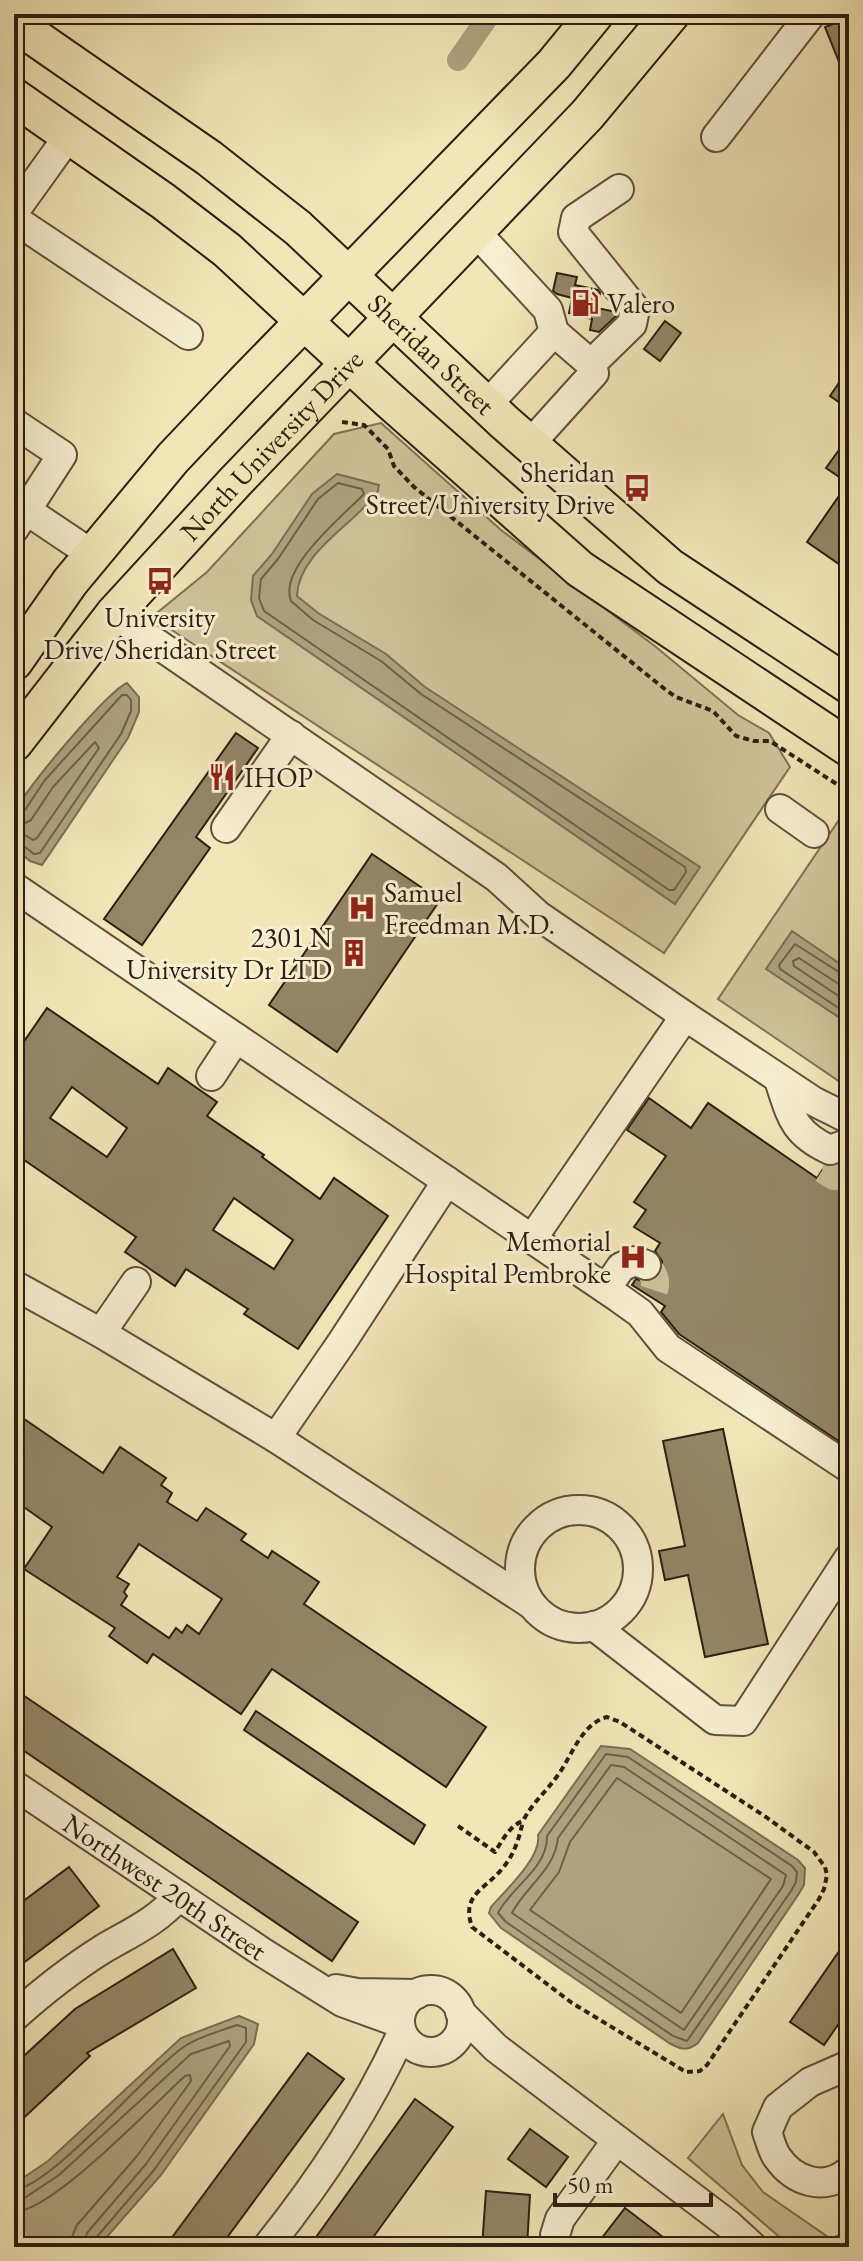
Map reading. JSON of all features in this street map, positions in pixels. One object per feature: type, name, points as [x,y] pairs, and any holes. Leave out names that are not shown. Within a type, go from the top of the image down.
[{"type":"main road","points":[[14,662],[70,582],[173,458],[554,64],[595,14]]},
{"type":"main road","name":"North University Drive","points":[[14,743],[114,614],[392,317],[587,115],[671,14]]},
{"type":"main road","name":"Sheridan Street","points":[[14,23],[209,158],[298,228],[486,406],[670,567],[849,685]]},
{"type":"main road","points":[[14,97],[70,134],[227,250],[580,569],[849,748]]},
{"type":"street","points":[[716,137],[811,14]]},
{"type":"street","points":[[14,212],[70,134]]},
{"type":"street","points":[[591,364],[632,324],[635,309],[573,232],[576,218],[619,189]]},
{"type":"street","points":[[14,219],[188,335]]},
{"type":"street","points":[[475,231],[548,310],[554,332],[591,364],[594,373],[530,444]]},
{"type":"street","points":[[486,406],[554,332]]},
{"type":"street","points":[[14,423],[62,455],[18,514],[93,555]]},
{"type":"street","points":[[114,614],[496,877],[539,916],[779,1080],[849,1119]]},
{"type":"street","points":[[226,828],[291,735]]},
{"type":"street","points":[[780,809],[814,833]]},
{"type":"street","points":[[14,887],[606,1289],[646,1305],[668,1348],[849,1468]]},
{"type":"street","points":[[532,1239],[685,1016]]},
{"type":"street","points":[[211,1076],[236,1038]]},
{"type":"street","points":[[779,1080],[798,1131],[840,1158]]},
{"type":"street","points":[[276,1438],[447,1181]]},
{"type":"street","points":[[606,1289],[621,1267],[635,1261],[646,1265]]},
{"type":"street","points":[[101,1333],[136,1282]]},
{"type":"street","points":[[14,1285],[101,1333],[276,1438],[531,1604],[556,1624],[575,1628],[594,1626],[612,1619],[626,1606],[635,1589],[638,1570],[635,1551],[626,1534],[612,1521],[594,1513],[565,1512],[538,1526],[522,1554],[522,1585],[531,1604]]},
{"type":"street","points":[[484,1574],[500,1569],[522,1554]]},
{"type":"street","points":[[594,1626],[715,1720],[743,1721],[849,1558]]},
{"type":"street","name":"Northwest 20th Street","points":[[14,1785],[262,1952],[342,2002],[401,2028]]},
{"type":"street","points":[[14,2017],[47,1988],[162,1916],[179,1896]]},
{"type":"street","name":"Northwest 20th Street","points":[[316,1985],[357,1993],[417,1994]]},
{"type":"street","points":[[267,2247],[351,2131],[387,2070],[405,2005],[417,1994],[429,1990],[447,1995],[496,2048],[729,2225],[753,2247]]},
{"type":"street","points":[[351,2131],[435,2050],[460,2033],[460,2012]]},
{"type":"street","points":[[401,2028],[408,2041],[435,2050],[476,2052],[559,2094]]},
{"type":"street","points":[[849,2065],[810,2082],[778,2107],[767,2132],[776,2156],[796,2176],[814,2183],[837,2182],[849,2171]]},
{"type":"street","points":[[558,2247],[555,2235],[560,2219],[617,2140]]},
{"type":"path","points":[[342,422],[364,425],[388,449],[394,466],[414,487],[666,690],[713,711],[736,736],[770,741],[849,792]]},
{"type":"path","points":[[458,1826],[495,1852],[558,1775],[584,1733],[600,1719],[614,1719],[766,1817],[814,1852],[825,1867],[827,1882],[819,1899],[707,2065],[700,2071],[686,2072],[572,2003],[472,1927],[470,1900],[511,1857],[523,1821]]},
{"type":"shaded area","points":[[381,423],[501,530],[656,647],[738,715],[769,733],[790,767],[664,953],[152,617],[207,572],[334,434]]},
{"type":"shaded area","points":[[849,805],[849,1088],[718,999]]},
{"type":"shaded area","points":[[723,2114],[742,2165],[763,2192],[831,2239],[849,2229],[849,2247],[791,2247],[688,2158]]},
{"type":"water","points":[[337,474],[379,485],[378,491],[307,566],[297,596],[318,613],[386,654],[425,687],[700,867],[675,904],[257,616],[251,600],[253,576],[272,554],[312,494]]},
{"type":"water","points":[[127,683],[139,697],[139,712],[128,738],[42,865],[30,861],[14,848],[16,810],[67,742],[102,704]]},
{"type":"water","points":[[792,931],[849,970],[849,1024],[766,969]]},
{"type":"water","points":[[601,1746],[630,1749],[798,1860],[805,1868],[804,1885],[798,1895],[698,2043],[687,2049],[669,2043],[501,1928],[489,1913],[529,1863],[538,1844],[538,1835]]},
{"type":"water","points":[[239,2016],[258,2024],[254,2044],[161,2175],[98,2247],[14,2247],[14,2184],[48,2161],[181,2038]]},
{"type":"building","points":[[849,18],[849,84],[848,84],[825,27]]},
{"type":"building","name":"Valero","points":[[557,273],[577,277],[575,285],[598,290],[597,308],[616,312],[616,316],[599,332],[590,330],[592,319],[569,313],[572,298],[553,291]]},
{"type":"building","points":[[665,321],[681,333],[660,361],[644,349]]},
{"type":"building","points":[[849,368],[849,409],[830,396]]},
{"type":"building","points":[[849,436],[849,571],[807,542],[848,483],[826,468]]},
{"type":"building","points":[[236,733],[258,748],[196,837],[210,848],[142,945],[104,919]]},
{"type":"building","name":"2301 N University Dr LTD","points":[[372,854],[440,900],[337,1052],[269,1005]]},
{"type":"building","points":[[47,1008],[158,1084],[168,1068],[217,1102],[207,1116],[320,1199],[334,1178],[388,1216],[298,1349],[244,1314],[248,1309],[186,1269],[175,1286],[125,1252],[136,1237],[14,1153],[14,1056]],"holes":[[[72,1087],[127,1128],[107,1157],[50,1118]],[[234,1198],[293,1240],[274,1269],[213,1230]]]},
{"type":"building","name":"Memorial Hospital Pembroke","points":[[649,1098],[691,1128],[708,1103],[817,1178],[825,1166],[837,1166],[849,1174],[849,1448],[679,1334],[661,1312],[665,1306],[632,1285],[636,1279],[648,1282],[656,1278],[662,1270],[662,1261],[655,1251],[660,1243],[634,1227],[646,1210],[634,1202],[666,1156],[627,1130]]},
{"type":"building","points":[[14,1412],[103,1473],[120,1447],[166,1478],[161,1485],[172,1493],[167,1502],[197,1521],[206,1508],[246,1534],[241,1540],[268,1558],[272,1551],[319,1582],[304,1604],[486,1727],[446,1787],[272,1669],[241,1714],[153,1654],[147,1663],[109,1636],[115,1628],[24,1569],[52,1527],[14,1500]],"holes":[[[139,1544],[222,1599],[199,1634],[187,1625],[182,1633],[176,1628],[169,1638],[121,1605],[127,1596],[124,1592],[129,1584],[117,1577]]]},
{"type":"building","points":[[723,1429],[768,1644],[705,1657],[688,1575],[665,1580],[659,1551],[685,1546],[663,1441]]},
{"type":"building","points":[[14,1689],[358,1922],[332,1961],[14,1744]]},
{"type":"building","points":[[256,1711],[425,1825],[414,1844],[244,1730]]},
{"type":"building","points":[[69,1867],[99,1906],[14,1970],[14,1908]]},
{"type":"building","points":[[849,1937],[849,2009],[824,2045],[790,2022]]},
{"type":"building","points":[[173,1949],[196,1988],[87,2053],[90,2056],[14,2127],[14,2065],[75,2009]]},
{"type":"building","points":[[308,2053],[344,2079],[220,2247],[165,2247]]},
{"type":"building","points":[[415,2099],[453,2127],[366,2247],[309,2247]]},
{"type":"building","points":[[530,2129],[568,2157],[546,2187],[508,2159]]},
{"type":"building","points":[[486,2191],[530,2195],[527,2247],[482,2247]]},
{"type":"building","points":[[625,2208],[676,2247],[612,2247],[601,2239]]},
{"type":"waterway","points":[[458,60],[490,14]]},
{"type":"tunnel","points":[[823,1169],[834,1176],[839,1167]]},
{"type":"tunnel","points":[[646,1265],[655,1280],[651,1297]]},
{"type":"place","name":"Valero","points":[[585,303]]},
{"type":"place","name":"Sheridan Street/University Drive","points":[[637,488]]},
{"type":"place","name":"University Drive/Sheridan Street","points":[[160,581]]},
{"type":"place","name":"IHOP","points":[[222,777]]},
{"type":"place","name":"Samuel Freedman M.D.","points":[[362,908]]},
{"type":"place","name":"2301 N University Dr LTD","points":[[354,953]]},
{"type":"place","name":"Memorial Hospital Pembroke","points":[[633,1257]]}]
